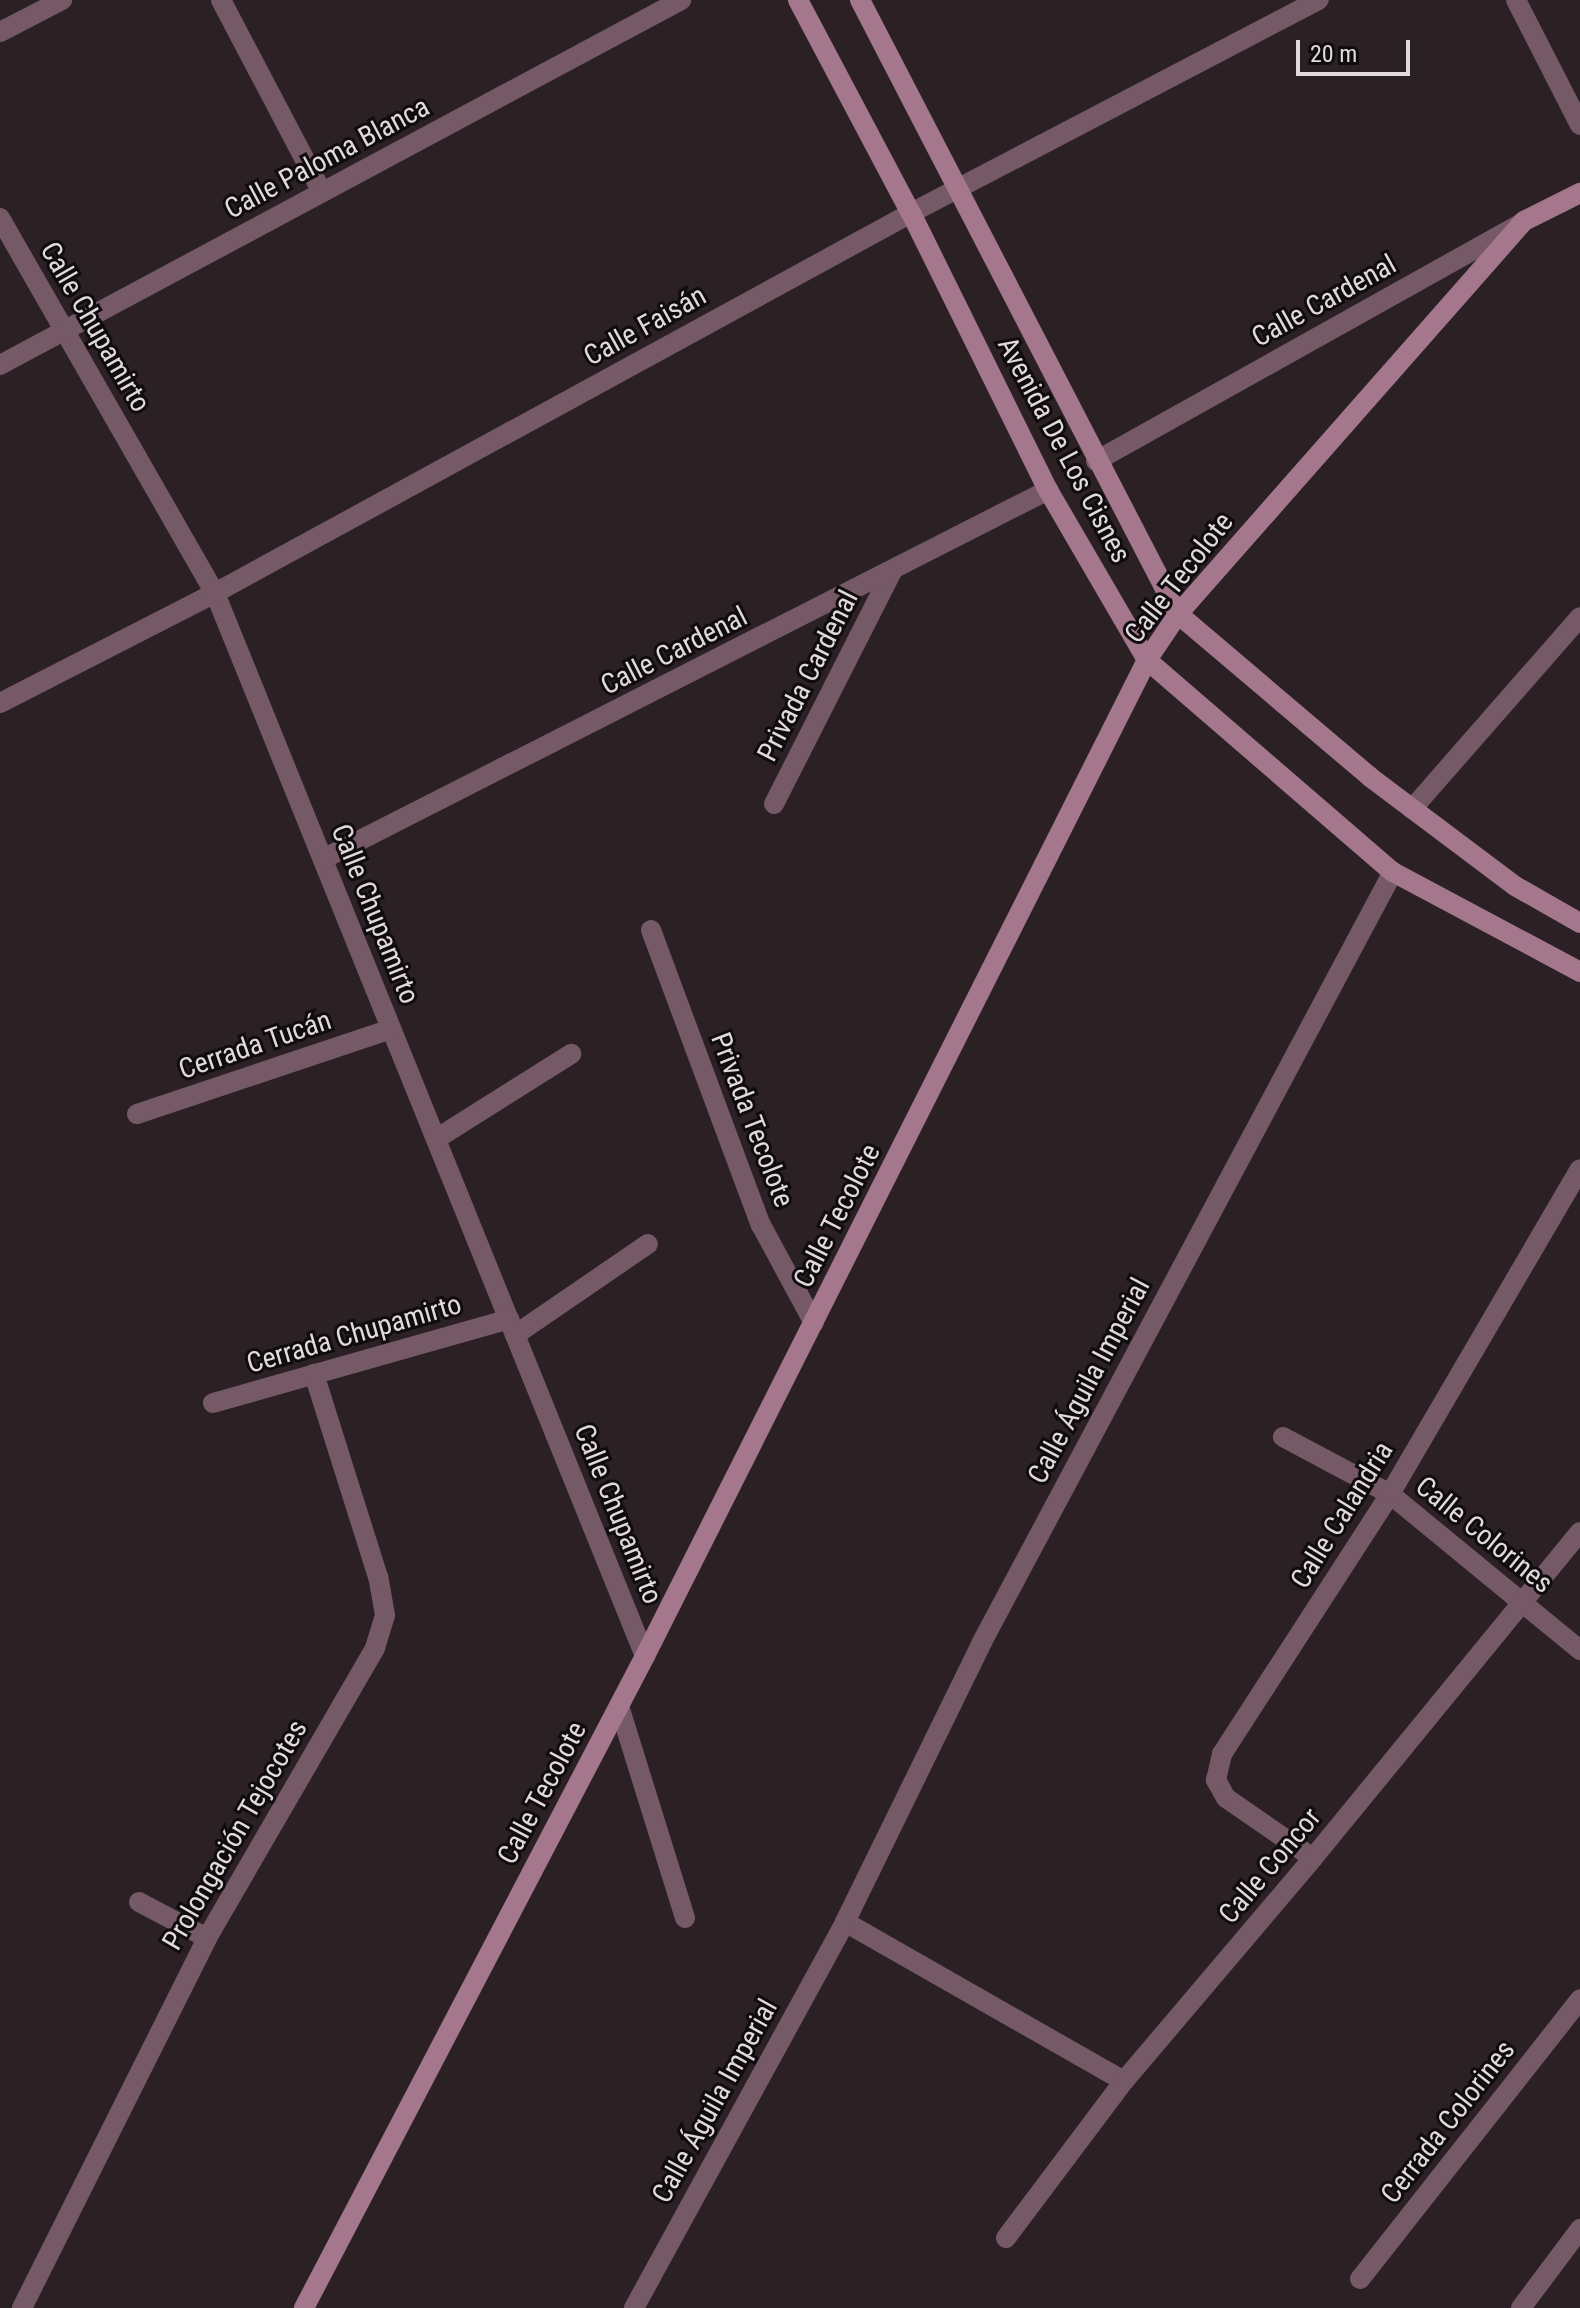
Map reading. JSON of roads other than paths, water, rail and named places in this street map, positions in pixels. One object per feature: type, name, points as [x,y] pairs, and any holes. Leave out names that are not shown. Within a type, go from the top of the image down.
[{"type":"street","points":[[0,32],[62,0]]},
{"type":"street","points":[[221,0],[322,192]]},
{"type":"street","name":"Calle Paloma Blanca","points":[[0,365],[681,0]]},
{"type":"street","name":"Avenida De Los Cisnes","points":[[798,0],[911,213],[1048,490],[1147,660],[1393,872],[1580,972]]},
{"type":"street","name":"Avenida De Los Cisnes","points":[[860,0],[1096,461],[1178,614],[1412,809],[1515,886],[1580,923]]},
{"type":"street","name":"Calle Faisán","points":[[0,703],[215,593],[911,213],[1319,0]]},
{"type":"street","points":[[1516,0],[1580,125]]},
{"type":"street","name":"Calle Cardenal","points":[[1096,461],[1524,221],[1580,193]]},
{"type":"street","name":"Calle Chupamirto","points":[[0,218],[215,593],[645,1656]]},
{"type":"street","name":"Calle Tecolote","points":[[304,2308],[645,1656],[1147,660],[1178,614],[1524,221]]},
{"type":"street","name":"Calle Cardenal","points":[[323,859],[891,573],[1048,490]]},
{"type":"street","name":"Privada Cardenal","points":[[774,804],[891,573]]},
{"type":"street","points":[[1412,809],[1580,617]]},
{"type":"street","name":"Calle Águila Imperial","points":[[634,2308],[845,1922],[982,1642],[1393,872]]},
{"type":"street","name":"Privada Tecolote","points":[[651,930],[761,1225],[814,1323]]},
{"type":"street","name":"Cerrada Tucán","points":[[137,1114],[391,1029]]},
{"type":"street","points":[[436,1139],[571,1054]]},
{"type":"street","name":"Calle Calandria","points":[[1313,1858],[1226,1798],[1216,1780],[1222,1754],[1390,1494],[1580,1169]]},
{"type":"street","name":"Cerrada Chupamirto","points":[[213,1403],[314,1374],[512,1327],[648,1244]]},
{"type":"street","name":"Prolongación Tejocotes","points":[[22,2308],[207,1938],[375,1648],[385,1615],[378,1577],[314,1374]]},
{"type":"street","name":"Calle Colorines","points":[[1283,1437],[1390,1494],[1580,1650]]},
{"type":"street","name":"Calle Concor","points":[[1006,2238],[1124,2081],[1313,1858],[1580,1532]]},
{"type":"street","points":[[619,1706],[685,1918]]},
{"type":"street","points":[[139,1902],[207,1938]]},
{"type":"street","points":[[845,1922],[1124,2081]]},
{"type":"street","name":"Cerrada Colorines","points":[[1360,2279],[1580,1999]]},
{"type":"street","points":[[1521,2308],[1580,2229]]}]
